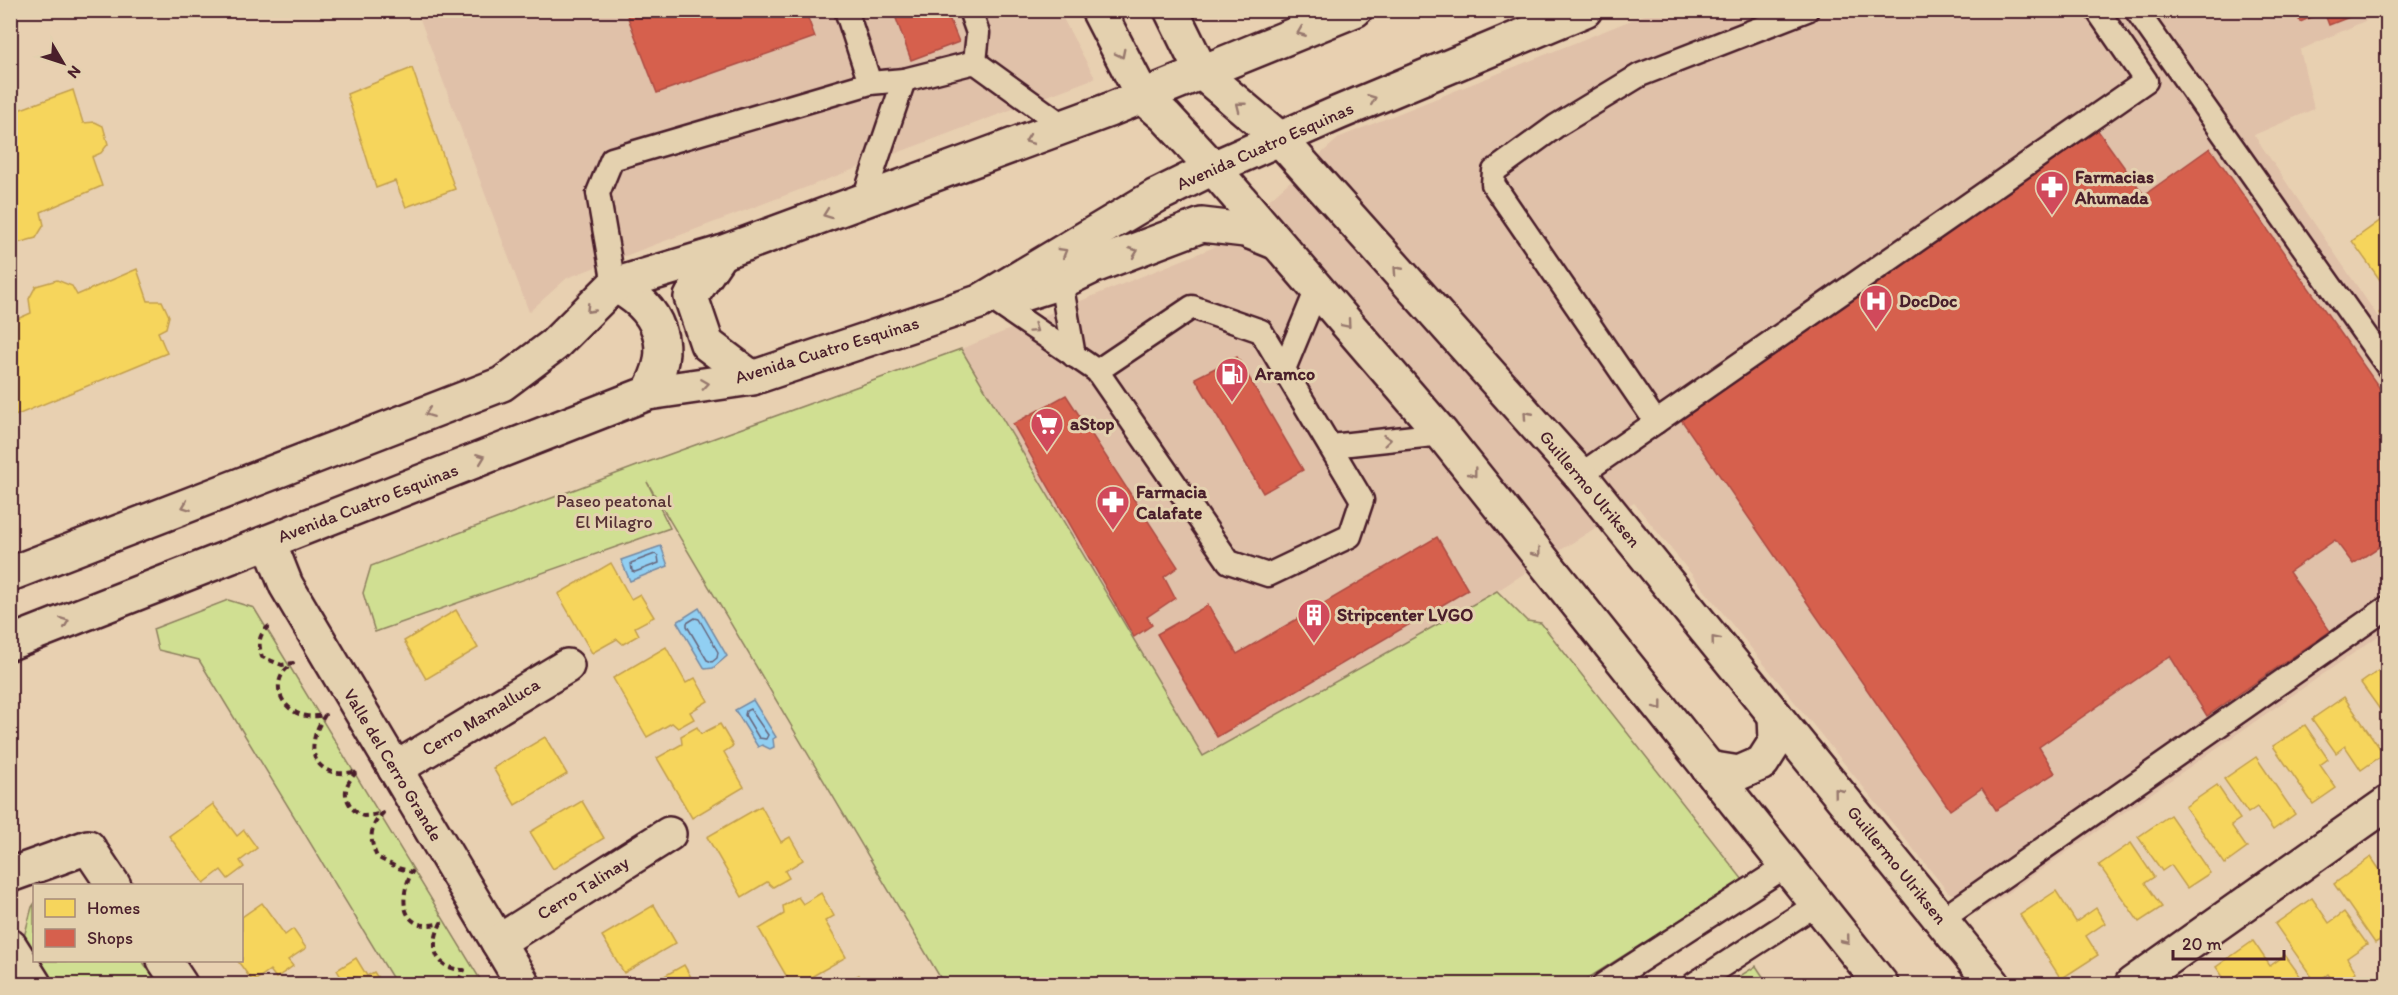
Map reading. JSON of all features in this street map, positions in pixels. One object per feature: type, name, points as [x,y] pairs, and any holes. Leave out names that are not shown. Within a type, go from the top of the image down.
[{"type":"main road","points":[[1098,10],[1143,98],[1165,116],[1213,168],[1442,434],[1881,984]]},
{"type":"main road","name":"Guillermo Ulriksen","points":[[1171,10],[1202,73],[1279,138],[1580,475],[1993,984]]},
{"type":"main road","points":[[10,574],[502,384],[554,345],[614,285],[721,253],[1065,127],[1143,98],[1355,10]]},
{"type":"main road","name":"Avenida Cuatro Esquinas","points":[[10,643],[648,393],[752,378],[987,302],[1156,196],[1213,168],[1279,138],[1585,10]]},
{"type":"main road","points":[[987,302],[1061,282],[1095,266],[1202,225],[1245,230],[1277,243]]},
{"type":"main road","points":[[721,253],[691,297],[707,344],[752,378]]},
{"type":"main road","points":[[614,285],[643,303],[654,318],[660,334],[661,365],[648,393]]},
{"type":"main road","name":"Valle del Cerro Grande","points":[[269,542],[286,585],[522,984]]},
{"type":"main road","name":"Cerro Mamalluca","points":[[395,769],[567,666]]},
{"type":"main road","points":[[1708,768],[1739,773],[1762,763],[1776,741],[1775,715]]},
{"type":"main road","points":[[2132,984],[2388,803]]},
{"type":"main road","name":"Cerro Talinay","points":[[498,942],[669,834]]},
{"type":"main road","points":[[10,875],[88,847],[113,884]]},
{"type":"main road","points":[[10,946],[34,984]]},
{"type":"main road","points":[[165,962],[180,984]]},
{"type":"lane","points":[[846,10],[870,83]]},
{"type":"lane","points":[[970,10],[978,33],[975,62]]},
{"type":"lane","points":[[1656,422],[1493,184],[1494,171],[1556,126],[1640,75],[1807,10]]},
{"type":"lane","points":[[1580,475],[2146,81],[2097,10]]},
{"type":"lane","points":[[2136,10],[2388,367]]},
{"type":"lane","points":[[614,285],[598,193],[612,159],[870,83],[904,80],[975,62]]},
{"type":"lane","points":[[975,62],[1065,127]]},
{"type":"lane","points":[[863,201],[904,80]]},
{"type":"lane","points":[[1061,282],[1074,356]]},
{"type":"lane","points":[[1284,369],[1317,289]]},
{"type":"lane","points":[[987,302],[1097,370],[1229,562],[1268,575],[1350,536],[1362,500],[1261,330],[1192,307],[1097,370]]},
{"type":"lane","points":[[1331,446],[1442,434]]},
{"type":"lane","points":[[1941,920],[2388,607]]},
{"type":"lane","points":[[1604,984],[1786,866]]},
{"type":"lane","points":[[1694,984],[1817,904]]},
{"type":"path","points":[[272,624],[261,633],[258,645],[262,657],[282,665],[293,663],[283,673],[279,683],[284,704],[294,712],[306,717],[325,715],[314,741],[314,753],[318,762],[325,771],[337,774],[357,771],[344,793],[346,800],[356,812],[364,816],[383,813],[374,823],[370,833],[372,847],[377,857],[385,863],[412,872],[406,883],[403,897],[404,909],[410,918],[427,926],[441,923],[434,939],[435,951],[441,962],[448,967],[464,970],[458,984]]},
{"type":"shaded area","points":[[417,11],[1059,11],[1095,78],[567,278],[529,312]]},
{"type":"shaded area","points":[[1654,11],[2387,11],[2300,50],[2314,109],[2254,135],[2387,330],[2387,630],[1986,908],[1948,892],[1634,503],[1497,591],[1203,756],[961,349],[1217,246],[1340,137]]},
{"type":"green space","name":"Paseo peatonal El Milagro","points":[[961,349],[1203,756],[1497,591],[1527,621],[1541,623],[1743,880],[1579,984],[944,984],[647,482],[670,528],[375,632],[363,593],[371,566],[637,466]]},
{"type":"green space","points":[[228,600],[254,608],[483,984],[396,984],[199,660],[158,650],[153,629]]},
{"type":"green space","points":[[33,906],[33,951],[24,937]]},
{"type":"green space","points":[[40,962],[143,962],[159,984],[55,984]]},
{"type":"green space","points":[[1756,966],[1768,984],[1727,984]]},
{"type":"water","points":[[661,546],[668,566],[630,581],[621,560]]},
{"type":"water","points":[[699,608],[727,656],[713,668],[705,669],[677,622]]},
{"type":"water","points":[[753,700],[776,737],[773,739],[774,747],[770,749],[762,745],[758,747],[735,710]]},
{"type":"building: Homes","points":[[412,68],[455,189],[406,207],[395,181],[376,188],[347,94]]},
{"type":"building: Homes","points":[[73,90],[83,123],[95,122],[103,126],[108,144],[101,153],[92,157],[102,186],[41,212],[44,225],[36,238],[10,245],[10,113]]},
{"type":"building: Homes","points":[[2388,215],[2388,281],[2383,284],[2352,241]]},
{"type":"building: Homes","points":[[137,269],[148,301],[162,301],[169,316],[166,328],[158,332],[167,353],[10,418],[10,322],[31,313],[29,299],[36,286],[57,280],[72,286],[77,295]]},
{"type":"building: Homes","points":[[2388,307],[2388,324],[2379,313]]},
{"type":"building: Homes","points":[[611,563],[631,599],[640,594],[654,617],[635,627],[639,635],[623,644],[617,639],[592,653],[558,594]]},
{"type":"building: Homes","points":[[456,610],[478,648],[426,679],[404,641]]},
{"type":"building: Homes","points":[[666,647],[686,683],[695,678],[708,701],[690,712],[694,719],[678,728],[672,723],[647,737],[613,678]]},
{"type":"building: Homes","points":[[2388,664],[2388,721],[2361,683]]},
{"type":"building: Homes","points":[[2344,697],[2384,754],[2361,770],[2345,746],[2336,753],[2312,719]]},
{"type":"building: Homes","points":[[720,724],[733,746],[724,752],[744,787],[692,818],[657,758],[682,744],[681,736],[697,727],[701,734]]},
{"type":"building: Homes","points":[[2305,725],[2328,759],[2320,765],[2336,788],[2313,804],[2273,746]]},
{"type":"building: Homes","points":[[545,737],[567,774],[515,805],[493,768]]},
{"type":"building: Homes","points":[[2256,757],[2295,814],[2273,830],[2257,807],[2248,813],[2224,779]]},
{"type":"building: Homes","points":[[2217,785],[2240,819],[2231,825],[2247,848],[2225,864],[2185,807]]},
{"type":"building: Homes","points":[[582,801],[604,838],[553,869],[530,832]]},
{"type":"building: Homes","points":[[213,804],[237,836],[244,830],[257,848],[240,861],[244,867],[228,879],[221,870],[204,883],[169,836]]},
{"type":"building: Homes","points":[[761,806],[781,842],[790,837],[803,860],[785,871],[789,878],[773,887],[767,882],[742,897],[707,837]]},
{"type":"building: Homes","points":[[2170,815],[2210,873],[2187,888],[2171,865],[2162,871],[2138,837]]},
{"type":"building: Homes","points":[[2131,843],[2154,877],[2145,883],[2162,907],[2139,922],[2099,865]]},
{"type":"building: Homes","points":[[2371,857],[2388,882],[2388,935],[2375,943],[2334,884]]},
{"type":"building: Homes","points":[[2056,891],[2076,922],[2096,908],[2105,923],[2086,936],[2098,955],[2061,979],[2020,915]]},
{"type":"building: Homes","points":[[821,893],[834,916],[825,921],[846,957],[799,984],[791,984],[759,929],[784,914],[783,906],[798,897],[803,904]]},
{"type":"building: Homes","points":[[2312,898],[2329,923],[2344,912],[2367,944],[2347,958],[2356,972],[2338,984],[2335,984],[2328,974],[2316,983],[2275,924]]},
{"type":"building: Homes","points":[[262,903],[285,935],[293,929],[306,948],[288,960],[293,966],[276,978],[270,970],[253,982],[238,962],[243,962],[243,916]]},
{"type":"building: Homes","points":[[654,905],[676,943],[624,973],[602,936]]},
{"type":"building: Homes","points":[[2253,941],[2270,966],[2285,955],[2306,984],[2228,984],[2216,967]]},
{"type":"building: Homes","points":[[356,958],[367,976],[374,972],[382,984],[333,984],[342,979],[337,970]]},
{"type":"building: Homes","points":[[684,965],[695,984],[650,984]]},
{"type":"building: Homes","points":[[859,975],[864,984],[841,984]]},
{"type":"building: Shops","points":[[625,10],[805,10],[815,37],[657,93]]},
{"type":"building: Shops","points":[[893,10],[946,10],[959,42],[911,60]]},
{"type":"building: Shops","points":[[2295,10],[2367,10],[2329,25],[2324,12],[2300,22]]},
{"type":"building: Shops","points":[[2094,125],[2144,195],[2210,148],[2388,400],[2388,541],[2353,564],[2335,540],[2289,572],[2330,631],[2207,716],[2170,656],[2039,747],[2055,773],[1996,810],[1982,788],[1950,810],[1680,418]]},
{"type":"building: Shops","points":[[1237,357],[1303,470],[1263,493],[1195,378]]},
{"type":"building: Shops","points":[[1066,395],[1178,567],[1164,577],[1175,598],[1147,617],[1152,625],[1134,637],[1013,424]]},
{"type":"building: Shops","name":"Stripcenter LVGO","points":[[1437,537],[1468,590],[1217,737],[1157,634],[1208,605],[1237,654]]},
{"type":"place","name":"Farmacias Ahumada","points":[[2052,216]]},
{"type":"place","name":"DocDoc","points":[[1876,330]]},
{"type":"place","name":"Aramco","points":[[1232,403]]},
{"type":"place","name":"aStop","points":[[1047,453]]},
{"type":"place","name":"Farmacia Calafate","points":[[1113,531]]},
{"type":"place","name":"Stripcenter LVGO","points":[[1314,644]]}]
